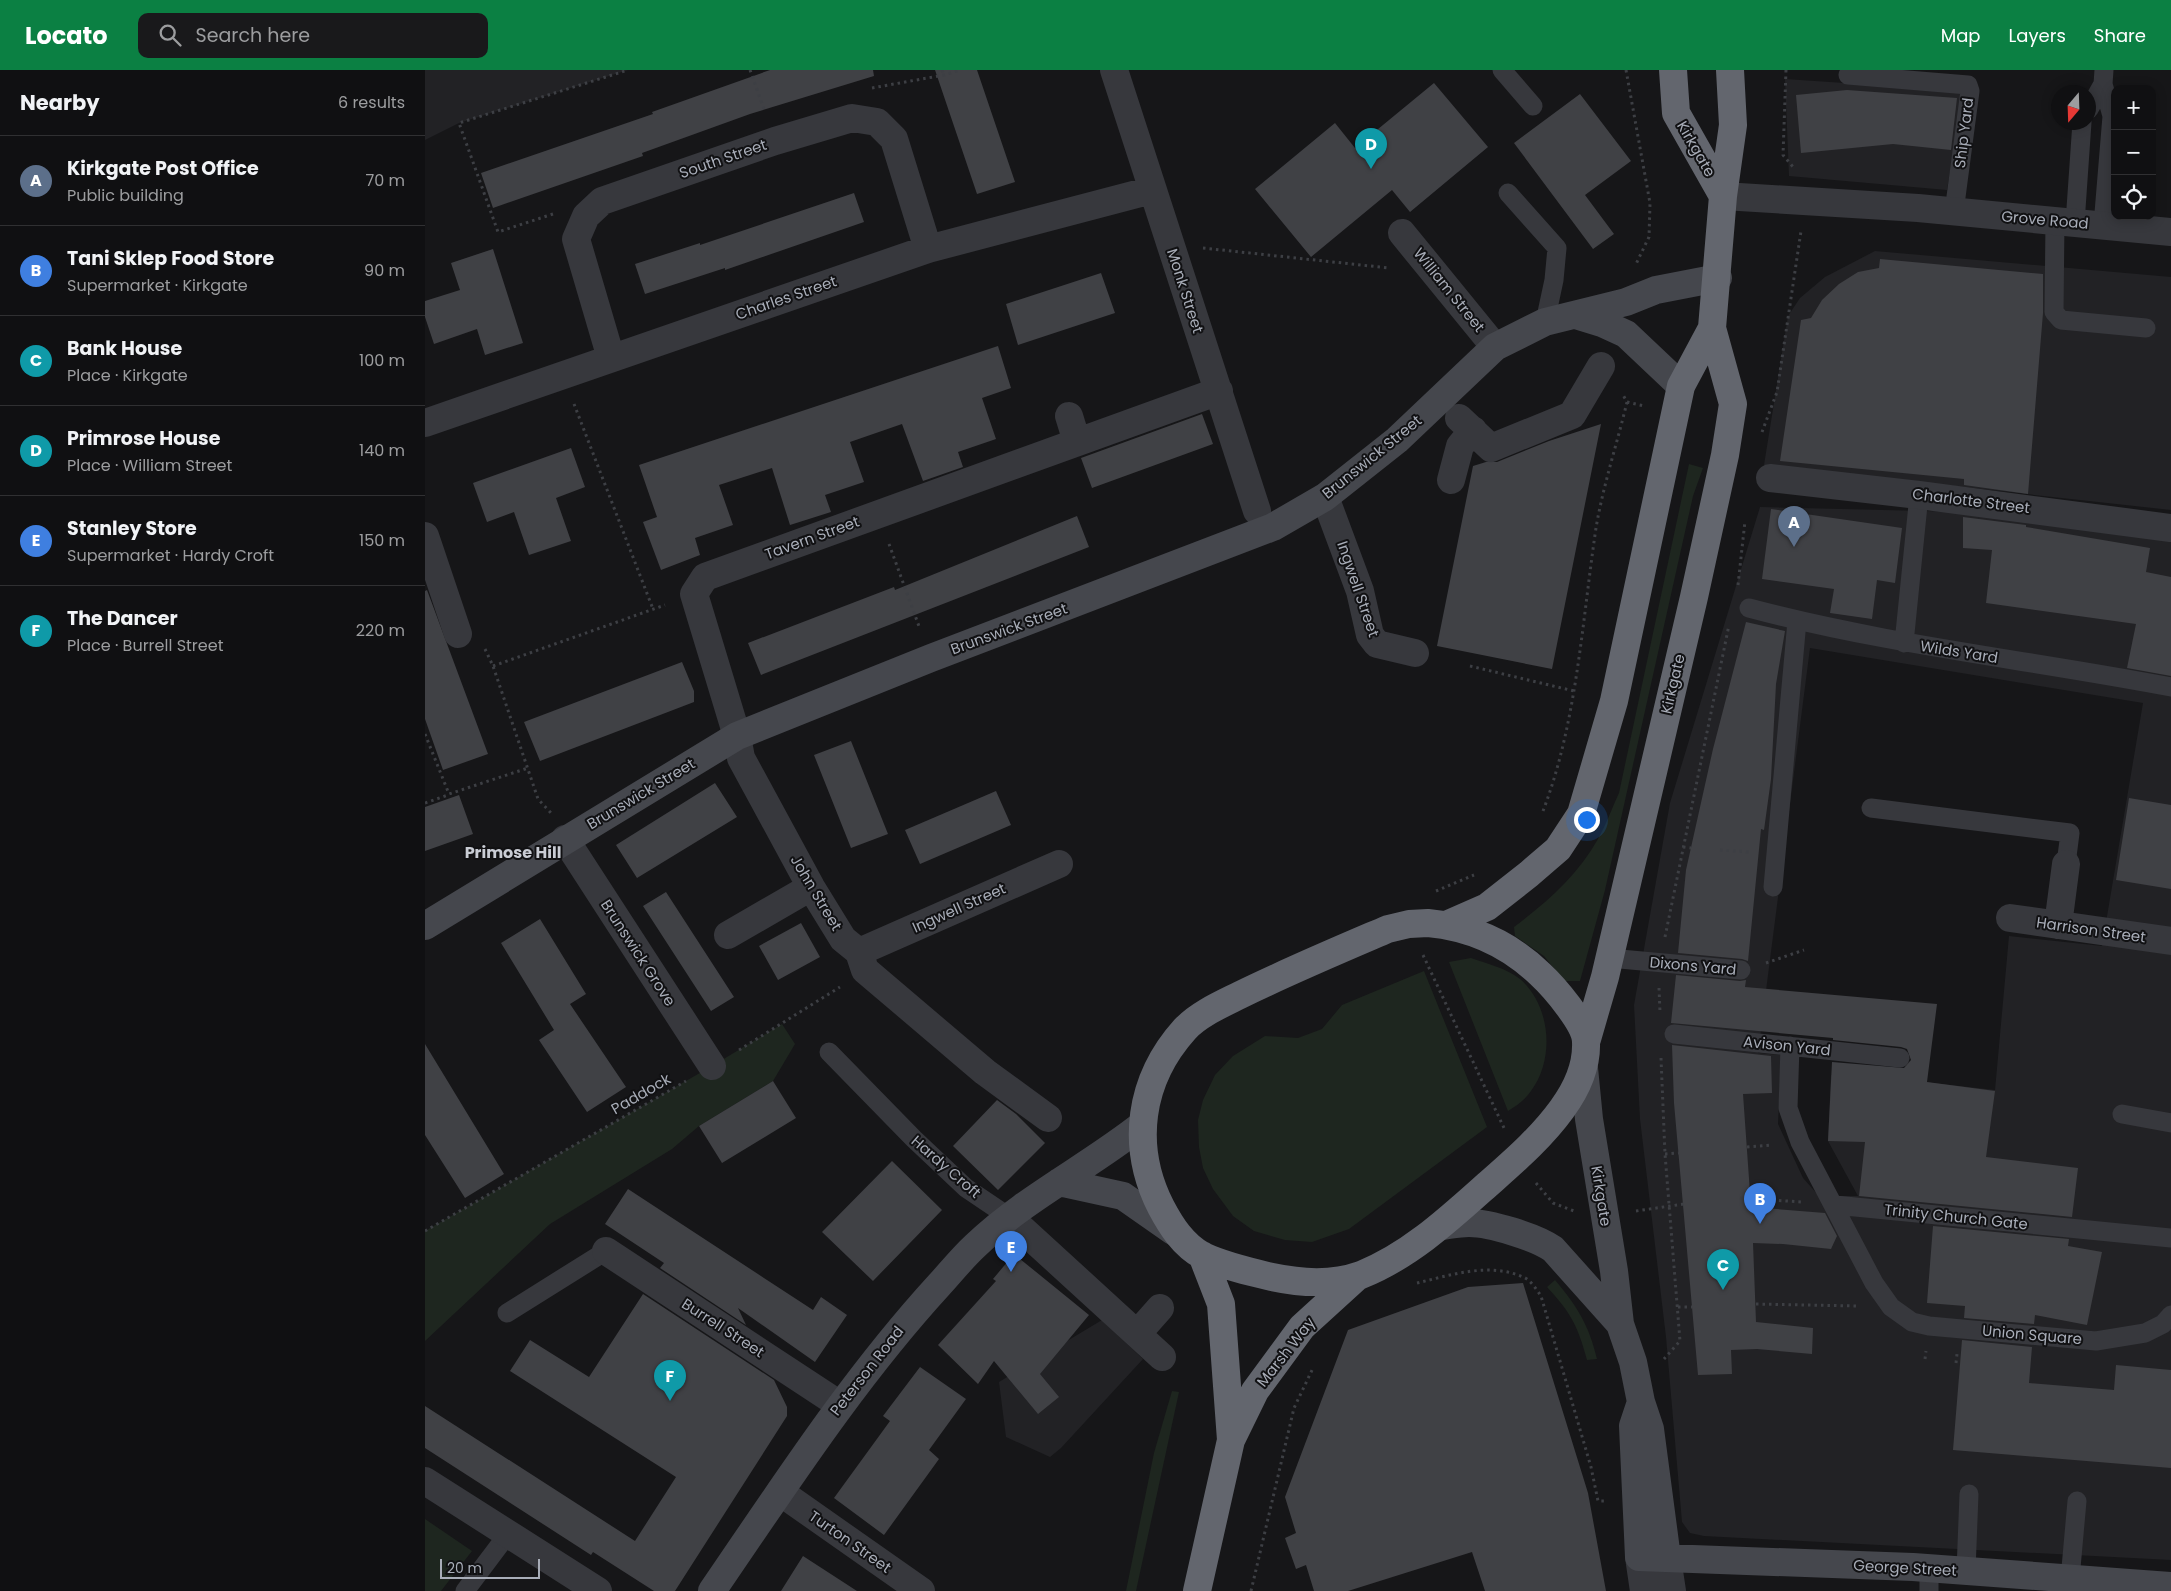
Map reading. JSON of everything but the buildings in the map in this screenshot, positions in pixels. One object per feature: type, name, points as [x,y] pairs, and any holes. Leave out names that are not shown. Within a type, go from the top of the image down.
[{"type":"highway","name":"Kirkgate","points":[[1673,70],[1676,112],[1723,196]]},
{"type":"highway","name":"Kirkgate","points":[[1584,1068],[1587,1039],[1609,958],[1694,597],[1733,404],[1712,328],[1723,196],[1733,125],[1730,70]]},
{"type":"highway","name":"Kirkgate","points":[[1446,925],[1487,907],[1529,874],[1558,849],[1581,814],[1614,701],[1681,386],[1712,328]]},
{"type":"highway","points":[[1584,1068],[1564,1107],[1539,1138],[1518,1158],[1441,1226],[1391,1260],[1358,1276],[1312,1283],[1288,1280],[1245,1270],[1202,1255],[1173,1230],[1150,1186],[1144,1159],[1143,1124],[1148,1090],[1160,1064],[1186,1028],[1216,1007],[1259,985],[1388,929],[1409,924],[1446,925],[1481,934],[1505,947],[1531,965],[1549,982],[1573,1012],[1587,1039]]},
{"type":"highway","name":"Marsh Way","points":[[1202,1255],[1221,1304],[1231,1440]]},
{"type":"highway","name":"Marsh Way","points":[[1197,1591],[1231,1440],[1255,1391],[1277,1358],[1302,1327],[1358,1276]]},
{"type":"street","name":"Monk Street","points":[[1114,70],[1257,511]]},
{"type":"street","name":"South Street","points":[[611,358],[576,239],[586,216],[602,201],[775,141],[852,118],[877,122]]},
{"type":"street","points":[[877,122],[894,139],[928,249]]},
{"type":"street","name":"Charles Street","points":[[425,423],[928,249],[1152,190]]},
{"type":"street","name":"Grove Road","points":[[1723,196],[1919,208],[2171,232]]},
{"type":"street","name":"William Street","points":[[1402,233],[1495,347]]},
{"type":"street","name":"Brunswick Street","points":[[425,926],[737,736],[931,658],[1264,532],[1325,497],[1397,440],[1495,347],[1545,322],[1634,299],[1656,290],[1717,278]]},
{"type":"street","name":"Brunswick Street","points":[[1576,315],[1602,323],[1626,334],[1681,386]]},
{"type":"street","points":[[1451,480],[1466,424],[1491,448],[1572,415],[1601,366]]},
{"type":"street","name":"Tavern Street","points":[[694,594],[705,577],[878,514],[1073,429],[1117,427],[1219,391]]},
{"type":"street","name":"Charlotte Street","points":[[1770,478],[1919,495],[2171,528]]},
{"type":"street","name":"Ingwell Street","points":[[1325,497],[1360,591],[1370,635],[1377,644],[1415,653]]},
{"type":"street","points":[[425,536],[458,634]]},
{"type":"street","points":[[694,594],[737,736]]},
{"type":"street","name":"John Street","points":[[737,736],[741,758],[811,887],[843,939],[862,961],[985,1072],[1048,1118]]},
{"type":"street","name":"Brunswick Grove","points":[[568,838],[712,1066]]},
{"type":"street","name":"Ingwell Street","points":[[862,961],[1059,864]]},
{"type":"street","points":[[2058,925],[2066,864]]},
{"type":"street","points":[[728,935],[811,887]]},
{"type":"street","name":"Harrison Street","points":[[2010,918],[2171,941]]},
{"type":"street","name":"Kirkgate","points":[[1584,1068],[1589,1119],[1620,1324],[1633,1362],[1641,1402],[1650,1429],[1672,1591]]},
{"type":"street","name":"Peterson Road","points":[[711,1591],[840,1404],[906,1321],[975,1246],[1009,1217],[1143,1124]]},
{"type":"street","points":[[1059,1182],[1123,1196],[1173,1230]]},
{"type":"street","name":"Hardy Croft","points":[[1009,1217],[1162,1357]]},
{"type":"street","name":"Kirkgate","points":[[1441,1226],[1469,1223],[1515,1232],[1544,1242],[1553,1249],[1620,1324]]},
{"type":"street","name":"Burrell Street","points":[[606,1251],[840,1404]]},
{"type":"street","points":[[1137,1334],[1160,1308]]},
{"type":"street","name":"Kirkgate","points":[[1641,1402],[1633,1426],[1639,1557],[1644,1591]]},
{"type":"street","points":[[425,1481],[598,1591]]},
{"type":"street","name":"Turton Street","points":[[780,1492],[921,1591]]},
{"type":"street","name":"George Street","points":[[1639,1557],[1929,1580],[1966,1571],[2071,1579],[2127,1587],[2171,1586]]},
{"type":"lane","points":[[1502,70],[1533,106]]},
{"type":"lane","name":"Ship Yard","points":[[1848,75],[1968,84],[1970,90],[1954,212]]},
{"type":"lane","points":[[2096,93],[2103,77]]},
{"type":"lane","points":[[2103,77],[2112,116],[2103,225]]},
{"type":"lane","points":[[2081,130],[2065,222],[2054,312],[2061,320],[2146,328]]},
{"type":"lane","points":[[1508,193],[1557,248],[1554,280],[1545,322]]},
{"type":"lane","points":[[1904,643],[1919,495]]},
{"type":"lane","name":"Wilds Yard","points":[[1740,612],[1797,621],[1904,643],[2171,688]]},
{"type":"lane","points":[[1773,887],[1797,621]]},
{"type":"lane","points":[[1871,808],[2070,833],[2066,864]]},
{"type":"lane","name":"Dixons Yard","points":[[1609,958],[1741,970]]},
{"type":"lane","name":"Avison Yard","points":[[1674,1034],[1899,1058]]},
{"type":"lane","name":"Union Square","points":[[1790,1046],[1789,1108],[1800,1142],[1835,1205],[1874,1283],[1891,1307],[1912,1322],[1929,1326],[2096,1341],[2145,1333],[2163,1324],[2171,1315]]},
{"type":"lane","name":"Hardy Croft","points":[[829,1052],[914,1139],[966,1188],[1009,1217]]},
{"type":"lane","points":[[2122,1114],[2171,1123]]},
{"type":"lane","name":"Trinity Church Gate","points":[[1835,1205],[2171,1238]]},
{"type":"lane","points":[[507,1313],[606,1251]]},
{"type":"lane","points":[[1966,1571],[1969,1494]]},
{"type":"lane","points":[[2071,1579],[2077,1501]]},
{"type":"lane","points":[[465,1591],[508,1534]]},
{"type":"path","points":[[586,216],[577,207],[498,232],[459,123],[628,70]]},
{"type":"path","points":[[750,70],[775,141]]},
{"type":"path","points":[[942,70],[944,76]]},
{"type":"path","points":[[877,122],[868,89],[944,76],[961,70]]},
{"type":"path","points":[[1626,70],[1650,203],[1649,237],[1628,279],[1634,299]]},
{"type":"path","points":[[1761,435],[1777,392],[1801,224],[1801,201],[1804,180],[1783,155],[1786,70]]},
{"type":"path","points":[[1170,245],[1434,272]]},
{"type":"path","points":[[1538,819],[1554,783],[1573,691],[1597,525],[1627,402],[1616,380],[1601,366]]},
{"type":"path","points":[[563,374],[653,609]]},
{"type":"path","points":[[878,514],[931,658]]},
{"type":"path","points":[[1737,591],[1745,515]]},
{"type":"path","points":[[493,666],[694,594]]},
{"type":"path","points":[[1660,1013],[1659,963],[1683,847],[1740,612]]},
{"type":"path","points":[[458,634],[476,629],[493,666],[538,799],[568,838]]},
{"type":"path","points":[[1470,666],[1573,691]]},
{"type":"path","points":[[425,734],[449,794],[528,768]]},
{"type":"path","points":[[425,803],[448,795]]},
{"type":"path","points":[[1683,847],[1691,848]]},
{"type":"path","points":[[1435,892],[1477,874]]},
{"type":"path","points":[[1409,924],[1518,1158],[1553,1203],[1579,1214]]},
{"type":"path","name":"Dixons Yard","points":[[1741,970],[1804,950]]},
{"type":"path","name":"Paddock","points":[[425,1231],[712,1066],[862,961]]},
{"type":"path","points":[[1661,1056],[1665,1154],[1671,1206],[1680,1341]]},
{"type":"path","points":[[1665,1154],[1679,1153]]},
{"type":"path","points":[[1740,1198],[1835,1205]]},
{"type":"path","points":[[1671,1206],[1684,1204]]},
{"type":"path","points":[[1416,1283],[1492,1268],[1524,1277],[1532,1284],[1541,1296],[1591,1467],[1598,1501]]},
{"type":"path","points":[[1756,1304],[1891,1307]]},
{"type":"path","points":[[1678,1307],[1693,1307]]},
{"type":"path","points":[[1251,1591],[1294,1408],[1317,1360]]},
{"type":"shaded area","points":[[425,70],[628,70],[459,123],[425,140]]},
{"type":"shaded area","points":[[1785,79],[1963,91],[1947,190],[1789,176]]},
{"type":"shaded area","points":[[1875,251],[2171,277],[2171,510],[1764,465],[1788,316],[1800,298],[1825,277]]},
{"type":"shaded area","points":[[1689,464],[1703,468],[1693,496],[1605,890],[1580,981],[1564,981],[1544,956],[1515,936],[1514,927],[1549,898],[1581,865],[1601,834],[1619,793]]},
{"type":"shaded area","points":[[1760,507],[1965,512],[2171,539],[2171,1560],[1704,1536],[1690,1533],[1682,1522],[1666,1337],[1640,1119],[1634,1005],[1670,803]],"holes":[[[1810,648],[2143,703],[2102,946],[2009,936],[1995,1090],[1915,1081],[1831,1075],[1828,1141],[1858,1196],[1819,1196],[1803,1178],[1778,1124],[1781,1055],[1758,1053]]]},
{"type":"shaded area","points":[[1471,958],[1503,969],[1520,979],[1538,1003],[1543,1018],[1546,1033],[1546,1049],[1544,1064],[1539,1078],[1526,1097],[1508,1111],[1449,962]]},
{"type":"shaded area","points":[[1424,971],[1487,1127],[1349,1229],[1312,1242],[1285,1240],[1254,1231],[1233,1216],[1213,1189],[1203,1168],[1199,1147],[1198,1120],[1203,1100],[1215,1075],[1233,1056],[1265,1036],[1298,1038],[1322,1029],[1342,1005]]},
{"type":"shaded area","points":[[782,1024],[795,1044],[773,1081],[699,1126],[672,1149],[550,1224],[425,1341],[425,1231]]},
{"type":"shaded area","points":[[1555,1280],[1581,1316],[1597,1359],[1587,1360],[1573,1320],[1547,1287]]},
{"type":"shaded area","points":[[1102,1320],[1143,1359],[1061,1448],[1050,1457],[1006,1437],[999,1382]]},
{"type":"shaded area","points":[[1172,1391],[1179,1392],[1136,1591],[1126,1591],[1154,1453]]},
{"type":"shaded area","points":[[425,1519],[472,1551],[441,1591],[425,1591]]},
{"type":"place","name":"Primrose House","points":[[1371,169]]},
{"type":"place","name":"Kirkgate Post Office","points":[[1794,547]]},
{"type":"place","name":"Tani Sklep Food Store","points":[[1760,1224]]},
{"type":"place","name":"Stanley Store","points":[[1011,1272]]},
{"type":"place","name":"Bank House","points":[[1723,1290]]},
{"type":"place","name":"The Dancer","points":[[670,1401]]},
{"type":"district","name":"Primose Hill","points":[[513,852]]}]
